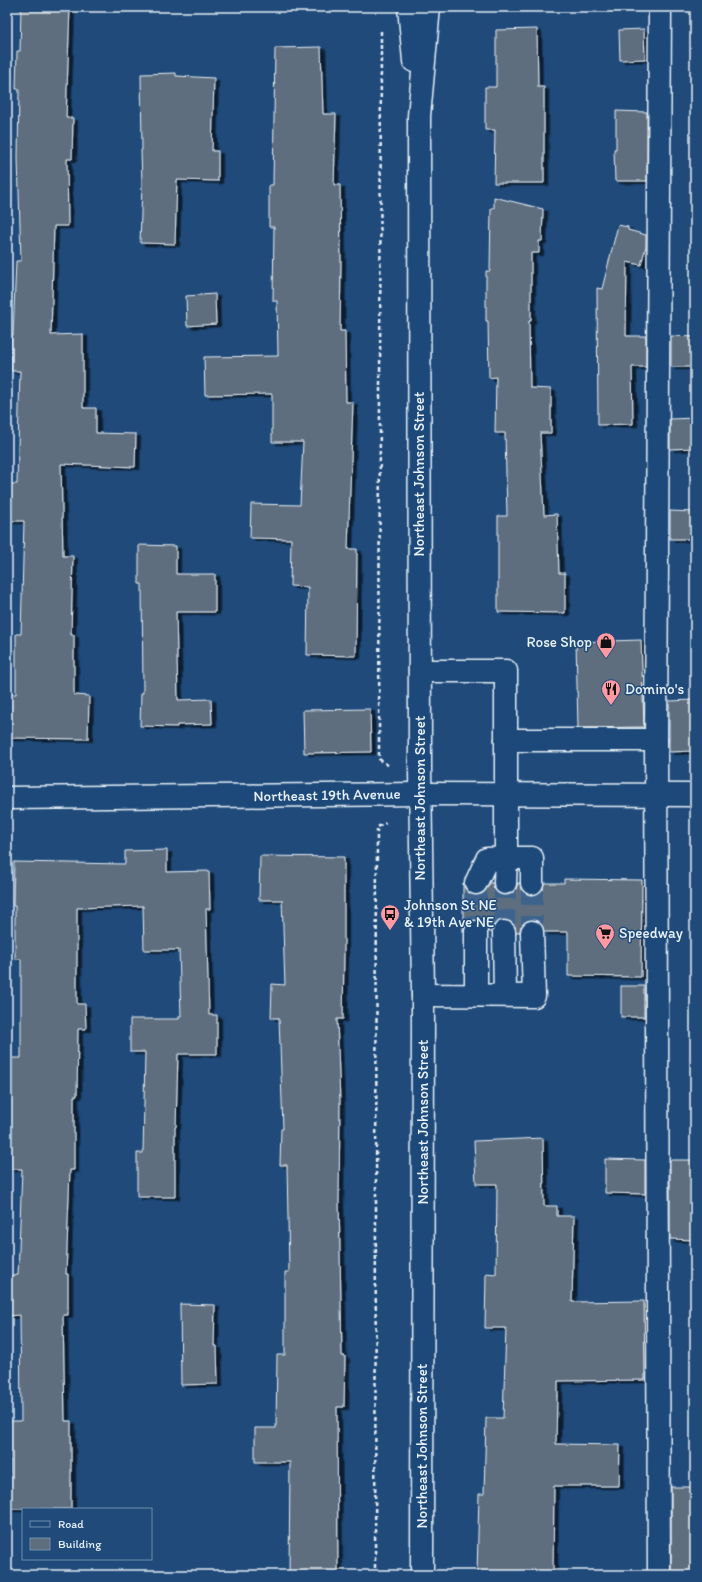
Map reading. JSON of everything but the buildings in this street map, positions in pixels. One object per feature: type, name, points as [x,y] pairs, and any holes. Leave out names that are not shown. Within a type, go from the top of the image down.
[{"type":"main road","name":"Northeast Johnson Street","points":[[409,7],[419,116],[420,794],[423,995],[422,1575]]},
{"type":"main road","name":"Northeast Johnson Street","points":[[419,116],[429,7]]},
{"type":"main road","points":[[659,1575],[656,740],[660,7]]},
{"type":"main road","points":[[420,671],[506,671],[505,883]]},
{"type":"main road","points":[[506,740],[656,740]]},
{"type":"main road","name":"Northeast 19th Avenue","points":[[7,798],[420,794],[695,795]]},
{"type":"main road","points":[[476,883],[487,859],[506,858],[532,858],[532,883]]},
{"type":"main road","points":[[476,932],[476,995]]},
{"type":"main road","points":[[504,932],[505,995]]},
{"type":"main road","points":[[423,995],[534,996],[532,932]]},
{"type":"path","points":[[381,31],[379,759],[392,768]]},
{"type":"path","points":[[375,1575],[377,827],[389,821]]},
{"type":"tunnel","points":[[476,883],[476,932]]},
{"type":"tunnel","points":[[504,932],[505,883]]},
{"type":"tunnel","points":[[532,883],[532,932]]},
{"type":"place","name":"Rose Shop","points":[[606,659]]},
{"type":"place","name":"Domino's","points":[[611,706]]},
{"type":"place","name":"Johnson St NE & 19th Ave NE","points":[[390,931]]},
{"type":"place","name":"Speedway","points":[[605,950]]}]
